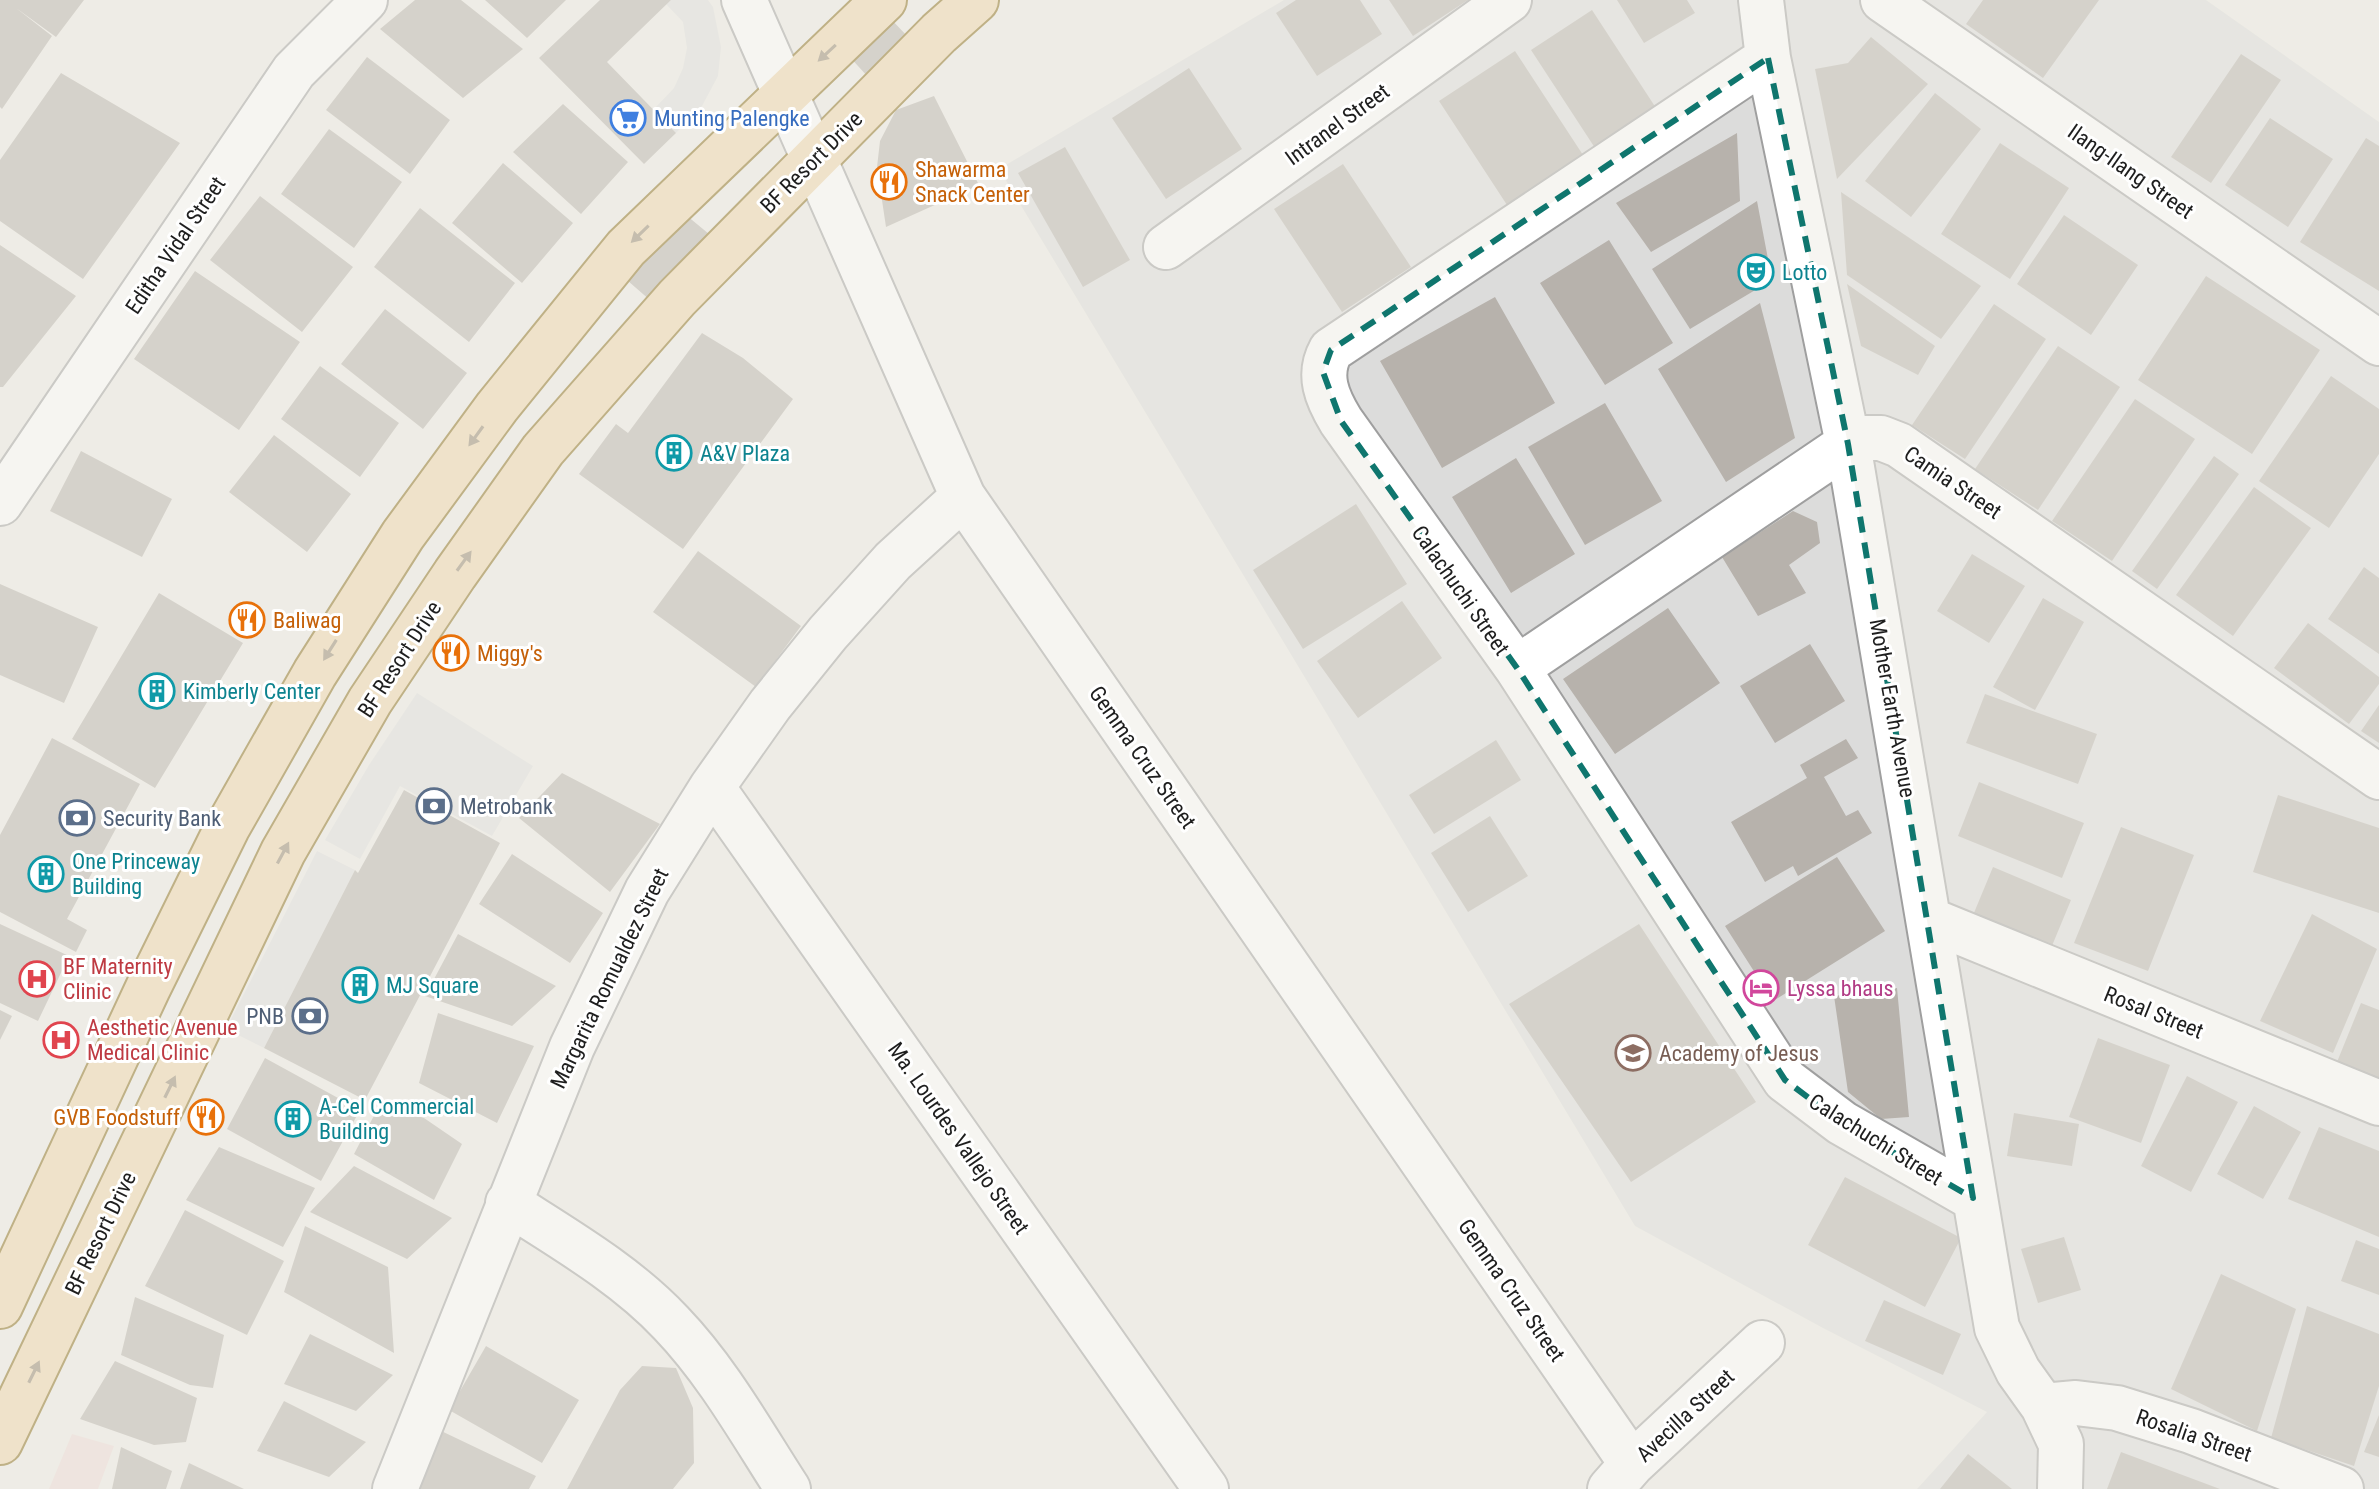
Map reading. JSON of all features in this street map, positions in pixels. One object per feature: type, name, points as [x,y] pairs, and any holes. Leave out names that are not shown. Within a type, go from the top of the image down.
[{"type":"main road","points":[[0,1306],[148,988],[227,828],[315,673],[403,535],[497,407],[626,248],[884,0]]},
{"type":"main road","name":"BF Resort Drive","points":[[0,1442],[283,852],[370,701],[455,574],[543,450],[677,298],[813,159],[976,0]]},
{"type":"street","name":"Editha Vidal Street","points":[[0,503],[294,71],[365,0]]},
{"type":"street","name":"Gemma Cruz Street","points":[[744,0],[963,497],[1621,1476]]},
{"type":"street","name":"Intranel Street","points":[[1166,247],[1509,0]]},
{"type":"street","name":"Mother Earth Avenue","points":[[1761,0],[1768,58],[1848,444],[1997,1328],[2018,1371],[2043,1406],[2061,1444],[2060,1489]]},
{"type":"street","name":"Ilang-Ilang Street","points":[[1883,0],[2379,343]]},
{"type":"street","name":"Calachuchi Street","points":[[1768,58],[1331,350],[1325,361],[1326,387],[1329,401],[1341,421],[1517,668],[1785,1080],[1842,1123],[1973,1198]]},
{"type":"street","name":"Camia Street","points":[[1517,668],[1848,444],[1863,438],[1881,438],[1899,445],[2379,777]]},
{"type":"street","name":"Margarita Romualdez Street","points":[[395,1489],[572,1047],[647,891],[712,787],[770,705],[828,633],[893,561],[963,497]]},
{"type":"street","name":"Ma. Lourdes Vallejo Street","points":[[712,787],[1206,1489]]},
{"type":"street","name":"Rosal Street","points":[[1930,920],[2379,1103]]},
{"type":"street","points":[[508,1203],[631,1286],[670,1322],[710,1369],[788,1489]]},
{"type":"street","name":"Avecilla Street","points":[[1621,1476],[1762,1343]]},
{"type":"street","name":"Rosalia Street","points":[[2043,1406],[2076,1403],[2117,1408],[2191,1431],[2341,1489]]},
{"type":"highlighted area","points":[[1768,58],[1848,444],[1973,1198],[1842,1123],[1785,1080],[1517,668],[1341,421],[1323,372],[1331,350]]},
{"type":"shaded area","points":[[671,0],[708,0],[713,7],[721,47],[718,76],[702,106],[676,133],[654,109],[674,88],[687,48],[683,22],[666,4]]},
{"type":"shaded area","points":[[1284,0],[2206,0],[2379,122],[2379,1489],[1917,1489],[1987,1412],[1635,1226],[999,169]]},
{"type":"shaded area","points":[[417,693],[533,766],[492,836],[400,786],[360,859],[325,840],[369,765]]},
{"type":"shaded area","points":[[317,851],[355,870],[264,1048],[226,1029]]},
{"type":"shaded area","points":[[72,1434],[114,1446],[98,1489],[49,1489]]},
{"type":"building","points":[[0,0],[84,0],[56,37],[16,8],[52,36],[2,109],[0,107]]},
{"type":"building","points":[[415,0],[461,0],[523,49],[463,98],[380,29]]},
{"type":"building","points":[[485,0],[566,0],[527,38]]},
{"type":"building","points":[[600,0],[671,0],[607,62],[676,133],[644,164],[539,58]]},
{"type":"building","points":[[1296,0],[1360,0],[1382,34],[1317,76],[1276,13]]},
{"type":"building","points":[[1389,0],[1468,0],[1413,36]]},
{"type":"building","points":[[1617,0],[1687,0],[1695,13],[1644,43]]},
{"type":"building","points":[[1983,0],[2099,0],[2043,78],[1966,24]]},
{"type":"building","points":[[1592,10],[1656,108],[1595,148],[1531,50]]},
{"type":"building","points":[[889,17],[909,38],[868,77],[848,55]]},
{"type":"building","points":[[1871,37],[1928,84],[1837,179],[1815,69],[1848,63]]},
{"type":"building","points":[[1515,51],[1583,155],[1507,205],[1439,101]]},
{"type":"building","points":[[2241,54],[2281,80],[2211,183],[2171,157]]},
{"type":"building","points":[[367,57],[450,120],[410,174],[326,110]]},
{"type":"building","points":[[1189,68],[1242,149],[1166,199],[1112,118]]},
{"type":"building","points":[[61,73],[180,143],[83,279],[0,221],[0,160]]},
{"type":"building","points":[[1935,93],[1981,129],[1911,217],[1865,181]]},
{"type":"building","points":[[934,96],[979,185],[886,227],[877,167],[880,141],[896,110]]},
{"type":"building","points":[[563,104],[628,162],[581,214],[513,152]]},
{"type":"building","points":[[2270,118],[2333,159],[2288,227],[2225,185]]},
{"type":"building","points":[[329,129],[402,182],[354,248],[281,194]]},
{"type":"building","points":[[1737,133],[1740,201],[1651,252],[1616,203]]},
{"type":"building","points":[[2366,138],[2379,146],[2379,291],[2300,242]]},
{"type":"building","points":[[2000,143],[2069,188],[2010,279],[1941,234]]},
{"type":"building","points":[[1065,147],[1130,260],[1083,287],[1018,173]]},
{"type":"building","points":[[503,163],[573,223],[522,283],[452,223]]},
{"type":"building","points":[[1343,164],[1411,267],[1342,312],[1274,209]]},
{"type":"building","points":[[1841,192],[1981,286],[1941,339],[1847,275]]},
{"type":"building","points":[[260,196],[353,267],[302,332],[210,260]]},
{"type":"building","points":[[1757,201],[1772,280],[1690,329],[1652,269]]},
{"type":"building","points":[[420,208],[515,283],[469,342],[374,267]]},
{"type":"building","points":[[686,215],[709,234],[651,301],[628,281]]},
{"type":"building","points":[[2064,215],[2138,265],[2091,335],[2017,284]]},
{"type":"building","points":[[1609,240],[1673,343],[1605,385],[1540,283]]},
{"type":"building","points":[[0,245],[76,296],[3,387],[0,387]]},
{"type":"building","points":[[195,271],[300,342],[239,430],[134,359]]},
{"type":"building","points":[[2206,276],[2320,350],[2252,454],[2138,380]]},
{"type":"building","points":[[1847,284],[1935,346],[1918,375],[1861,346]]},
{"type":"building","points":[[1495,297],[1555,403],[1442,468],[1380,361]]},
{"type":"building","points":[[1760,303],[1795,438],[1726,482],[1658,369]]},
{"type":"building","points":[[1994,304],[2046,339],[1965,459],[1912,425]]},
{"type":"building","points":[[385,309],[467,373],[423,429],[341,364]]},
{"type":"building","name":"A&V Plaza","points":[[702,333],[743,358],[793,399],[683,549],[579,474],[616,424],[628,433]]},
{"type":"building","points":[[2058,346],[2120,387],[2038,510],[1975,469]]},
{"type":"building","points":[[320,366],[399,423],[360,477],[281,419]]},
{"type":"building","points":[[2331,376],[2379,409],[2379,454],[2329,528],[2259,481]]},
{"type":"building","points":[[2135,399],[2195,439],[2112,561],[2052,521]]},
{"type":"building","points":[[1605,403],[1662,501],[1585,545],[1528,447]]},
{"type":"building","points":[[274,435],[351,494],[307,552],[229,492]]},
{"type":"building","points":[[81,451],[172,499],[142,557],[50,511]]},
{"type":"building","points":[[2214,456],[2239,474],[2157,589],[2132,571]]},
{"type":"building","points":[[1516,458],[1575,554],[1511,593],[1452,497]]},
{"type":"building","points":[[2254,487],[2311,528],[2233,636],[2176,595]]},
{"type":"building","points":[[1356,504],[1407,584],[1303,649],[1253,570]]},
{"type":"building","points":[[1793,511],[1817,522],[1820,543],[1789,565],[1806,593],[1758,616],[1722,557]]},
{"type":"building","points":[[698,551],[801,626],[756,687],[653,612]]},
{"type":"building","points":[[1972,554],[2025,586],[1989,643],[1937,611]]},
{"type":"building","points":[[2364,567],[2379,578],[2379,654],[2328,619]]},
{"type":"building","points":[[0,584],[98,627],[64,703],[0,675]]},
{"type":"building","name":"Kimberly Center","points":[[159,593],[243,643],[155,788],[72,739]]},
{"type":"building","points":[[2043,598],[2084,622],[2035,710],[1993,687]]},
{"type":"building","points":[[1402,601],[1442,658],[1358,718],[1317,661]]},
{"type":"building","points":[[1668,608],[1720,683],[1615,754],[1563,679]]},
{"type":"building","points":[[2308,623],[2379,677],[2379,684],[2349,724],[2274,668]]},
{"type":"building","points":[[1810,644],[1845,701],[1775,743],[1740,686]]},
{"type":"building","points":[[1985,694],[2097,734],[2078,784],[1966,743]]},
{"type":"building","points":[[2379,705],[2379,743],[2361,731]]},
{"type":"building","name":"One Princeway Building","points":[[52,738],[140,784],[67,919],[87,930],[76,952],[0,912],[0,835]]},
{"type":"building","points":[[1846,739],[1858,758],[1824,777],[1846,816],[1858,810],[1872,833],[1798,876],[1793,866],[1765,882],[1731,822],[1807,778],[1800,765]]},
{"type":"building","points":[[1496,740],[1521,780],[1434,834],[1409,795]]},
{"type":"building","points":[[562,773],[660,824],[610,892],[519,818]]},
{"type":"building","points":[[1979,782],[2084,823],[2062,878],[1958,836]]},
{"type":"building","name":"MJ Square","points":[[404,790],[500,843],[365,1100],[264,1048],[355,870],[358,873]]},
{"type":"building","points":[[2278,795],[2379,828],[2379,913],[2253,872]]},
{"type":"building","points":[[1490,816],[1528,876],[1468,912],[1431,853]]},
{"type":"building","points":[[2121,827],[2194,855],[2148,971],[2074,943]]},
{"type":"building","points":[[512,854],[603,913],[570,963],[479,904]]},
{"type":"building","points":[[1837,857],[1885,931],[1773,1001],[1725,926]]},
{"type":"building","points":[[1993,867],[2071,900],[2049,953],[1971,920]]},
{"type":"building","points":[[2312,914],[2377,949],[2333,1053],[2260,1021]]},
{"type":"building","points":[[0,924],[69,956],[38,1021],[0,1003]]},
{"type":"building","name":"Academy of Jesus","points":[[1639,924],[1756,1102],[1631,1182],[1509,1004]]},
{"type":"building","points":[[458,934],[556,986],[512,1026],[425,996]]},
{"type":"building","points":[[1897,988],[1909,1117],[1881,1119],[1848,1092],[1834,996]]},
{"type":"building","points":[[2361,1003],[2379,1010],[2379,1079],[2337,1062]]},
{"type":"building","points":[[0,1010],[12,1016],[0,1040]]},
{"type":"building","points":[[438,1013],[534,1046],[497,1123],[419,1083]]},
{"type":"building","points":[[2098,1038],[2170,1065],[2141,1143],[2069,1117]]},
{"type":"building","name":"A-Cel Commercial Building","points":[[265,1058],[360,1110],[321,1181],[227,1129]]},
{"type":"building","points":[[2187,1076],[2238,1102],[2191,1192],[2141,1166]]},
{"type":"building","points":[[380,1104],[424,1118],[462,1144],[434,1200],[354,1154]]},
{"type":"building","points":[[2254,1106],[2301,1132],[2263,1199],[2217,1174]]},
{"type":"building","points":[[2014,1113],[2079,1124],[2072,1166],[2007,1156]]},
{"type":"building","points":[[2319,1127],[2379,1151],[2379,1237],[2288,1199]]},
{"type":"building","points":[[219,1147],[315,1188],[283,1247],[186,1200]]},
{"type":"building","points":[[354,1166],[452,1218],[407,1259],[310,1212]]},
{"type":"building","points":[[1845,1177],[1961,1238],[1925,1307],[1808,1245]]},
{"type":"building","points":[[185,1210],[284,1261],[247,1335],[145,1286]]},
{"type":"building","points":[[305,1226],[388,1267],[394,1353],[284,1292]]},
{"type":"building","points":[[2064,1237],[2081,1290],[2038,1303],[2021,1249]]},
{"type":"building","points":[[2356,1240],[2379,1249],[2379,1295],[2341,1281]]},
{"type":"building","points":[[2221,1274],[2296,1309],[2257,1431],[2171,1389]]},
{"type":"building","points":[[135,1297],[224,1335],[213,1388],[190,1385],[121,1355]]},
{"type":"building","points":[[1884,1300],[1961,1334],[1943,1375],[1865,1341]]},
{"type":"building","points":[[2307,1306],[2379,1334],[2379,1386],[2354,1466],[2271,1438]]},
{"type":"building","points":[[310,1334],[393,1375],[356,1411],[284,1384]]},
{"type":"building","points":[[486,1346],[579,1400],[542,1463],[449,1410]]},
{"type":"building","points":[[115,1361],[197,1398],[186,1442],[154,1445],[80,1419]]},
{"type":"building","points":[[642,1366],[676,1368],[693,1408],[694,1463],[673,1489],[567,1489],[620,1390]]},
{"type":"building","points":[[284,1401],[366,1442],[329,1477],[257,1451]]},
{"type":"building","points":[[2379,1415],[2379,1457],[2364,1452]]},
{"type":"building","points":[[435,1428],[536,1476],[529,1489],[406,1489]]},
{"type":"building","points":[[121,1447],[172,1471],[166,1489],[112,1489]]},
{"type":"building","points":[[2121,1452],[2220,1489],[2107,1489]]},
{"type":"building","points":[[1968,1454],[2012,1489],[1940,1489]]},
{"type":"building","points":[[189,1463],[244,1489],[180,1489]]},
{"type":"place","name":"Munting Palengke","points":[[628,118]]},
{"type":"place","name":"Shawarma Snack Center","points":[[889,182]]},
{"type":"place","name":"Lotto","points":[[1756,272]]},
{"type":"place","name":"A&V Plaza","points":[[674,453]]},
{"type":"place","name":"Baliwag","points":[[247,620]]},
{"type":"place","name":"Miggy's","points":[[451,653]]},
{"type":"place","name":"Kimberly Center","points":[[157,691]]},
{"type":"place","name":"Metrobank","points":[[434,806]]},
{"type":"place","name":"Security Bank","points":[[77,818]]},
{"type":"place","name":"One Princeway Building","points":[[46,874]]},
{"type":"place","name":"BF Maternity Clinic","points":[[37,979]]},
{"type":"place","name":"MJ Square","points":[[360,985]]},
{"type":"place","name":"Lyssa bhaus","points":[[1761,988]]},
{"type":"place","name":"PNB","points":[[310,1016]]},
{"type":"place","name":"Aesthetic Avenue Medical Clinic","points":[[61,1040]]},
{"type":"place","name":"Academy of Jesus","points":[[1633,1053]]},
{"type":"place","name":"GVB Foodstuff","points":[[206,1117]]},
{"type":"place","name":"A-Cel Commercial Building","points":[[293,1119]]}]
